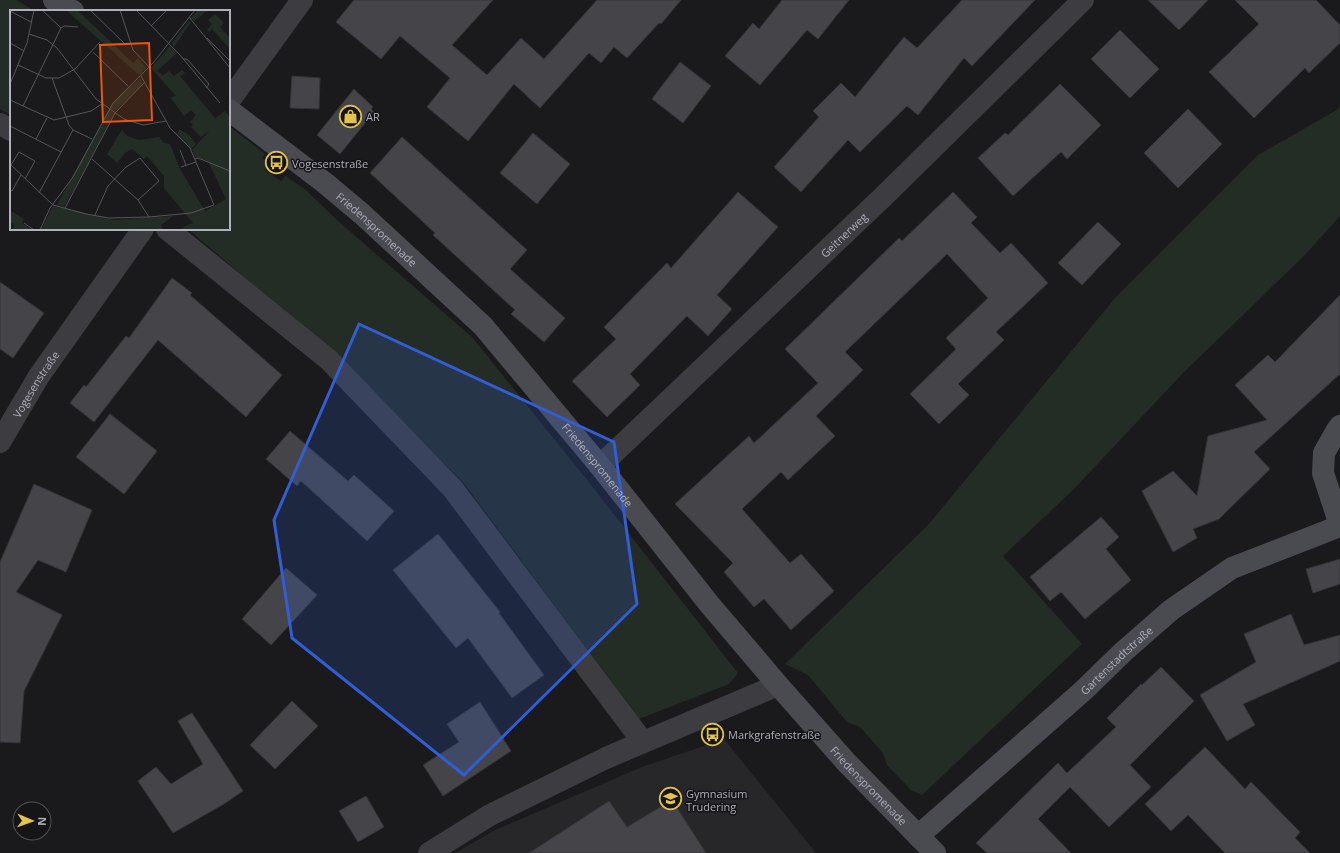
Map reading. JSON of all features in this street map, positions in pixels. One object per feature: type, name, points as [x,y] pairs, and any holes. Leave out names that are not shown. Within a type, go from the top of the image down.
[{"type":"street","points":[[54,0],[71,10]]},
{"type":"street","points":[[230,100],[302,0]]},
{"type":"street","name":"Geitnerweg","points":[[600,466],[885,195],[1083,0]]},
{"type":"street","name":"Friedenspromenade","points":[[230,111],[326,183],[484,326],[600,466],[710,605],[778,685],[843,758],[935,853]]},
{"type":"street","points":[[0,124],[10,129]]},
{"type":"street","name":"Vogesenstraße","points":[[0,442],[39,376],[142,230]]},
{"type":"street","points":[[168,230],[329,360],[454,489],[643,742]]},
{"type":"street","points":[[1340,426],[1324,454],[1323,473],[1340,526]]},
{"type":"street","name":"Gartenstadtstraße","points":[[918,836],[1084,690],[1123,652],[1171,610],[1232,568],[1340,526]]},
{"type":"street","points":[[429,853],[490,815],[606,758],[778,685]]},
{"type":"highlighted area","points":[[359,324],[614,442],[637,604],[464,775],[292,638],[274,520]]},
{"type":"shaded area","points":[[0,0],[16,0],[33,10],[10,10],[10,114],[0,109]]},
{"type":"shaded area","points":[[1340,107],[1340,216],[1304,256],[1184,372],[1073,490],[1003,556],[1082,644],[922,795],[911,790],[887,765],[883,753],[860,727],[847,722],[808,675],[785,664],[929,524],[1115,298],[1258,155]]},
{"type":"shaded area","points":[[230,127],[265,154],[262,158],[269,163],[265,170],[281,181],[286,176],[306,190],[338,221],[472,337],[587,480],[738,673],[729,684],[639,719],[463,482],[334,354],[189,230],[230,230]]},
{"type":"shaded area","name":"Gymnasium Trudering","points":[[724,739],[816,853],[455,853],[495,830],[642,767]]},
{"type":"building","points":[[354,0],[493,0],[452,45],[487,75],[521,38],[544,59],[597,0],[681,0],[661,24],[659,23],[627,58],[614,47],[601,63],[589,53],[540,108],[514,84],[468,141],[427,107],[450,78],[400,36],[381,59],[336,22]]},
{"type":"building","points":[[782,0],[849,0],[818,39],[807,30],[760,85],[725,56],[753,23],[759,29]]},
{"type":"building","points":[[962,0],[1035,0],[972,66],[964,58],[918,115],[907,106],[860,152],[848,140],[801,192],[774,167],[819,117],[813,111],[841,83],[855,97],[904,37],[917,48]]},
{"type":"building","points":[[1148,0],[1208,0],[1179,30]]},
{"type":"building","points":[[1235,0],[1316,0],[1340,25],[1340,43],[1309,73],[1305,68],[1254,118],[1209,72],[1259,24]]},
{"type":"building","points":[[1120,30],[1159,69],[1130,98],[1091,59]]},
{"type":"building","points":[[680,62],[711,86],[683,123],[652,99]]},
{"type":"building","points":[[292,76],[320,78],[319,109],[290,108]]},
{"type":"building","points":[[1060,84],[1101,125],[1067,159],[1061,152],[1013,196],[978,158],[1005,133],[1008,135]]},
{"type":"building","name":"AR","points":[[354,89],[373,107],[371,109],[374,112],[340,154],[317,135]]},
{"type":"building","points":[[1188,109],[1222,144],[1178,188],[1144,153]]},
{"type":"building","points":[[533,133],[570,164],[537,204],[500,173]]},
{"type":"building","points":[[402,137],[527,250],[510,269],[565,318],[544,342],[511,314],[515,310],[433,235],[435,233],[370,173]]},
{"type":"building","points":[[738,192],[778,227],[717,295],[732,309],[708,336],[687,316],[630,374],[640,385],[607,417],[572,381],[616,339],[604,327],[667,263],[671,268]]},
{"type":"building","points":[[953,192],[977,217],[971,223],[1000,253],[1011,243],[1048,283],[996,332],[1004,340],[958,384],[969,395],[939,424],[910,394],[956,349],[946,338],[988,298],[947,254],[845,352],[863,370],[816,416],[835,436],[788,480],[781,472],[742,509],[790,563],[801,554],[834,591],[791,630],[764,599],[754,607],[724,572],[733,563],[675,504],[749,436],[754,443],[818,383],[785,349],[899,238],[902,241]]},
{"type":"building","points":[[1098,222],[1121,244],[1082,285],[1058,263]]},
{"type":"building","points":[[172,278],[192,293],[190,295],[282,375],[246,417],[158,340],[94,422],[70,403],[84,385],[86,387],[126,336],[129,338]]},
{"type":"building","points":[[0,282],[44,313],[13,358],[0,349]]},
{"type":"building","points":[[1340,295],[1340,374],[1254,452],[1270,469],[1219,519],[1193,529],[1197,538],[1173,552],[1142,491],[1173,471],[1197,496],[1208,436],[1267,420],[1235,385],[1268,355],[1275,362]]},
{"type":"building","points":[[110,414],[157,451],[124,494],[76,457]]},
{"type":"building","points":[[290,431],[348,481],[354,475],[394,511],[367,541],[301,481],[297,486],[266,459]]},
{"type":"building","points":[[34,484],[92,510],[66,572],[38,560],[16,592],[62,615],[24,691],[20,743],[0,742],[0,562]]},
{"type":"building","points":[[1101,517],[1119,537],[1106,549],[1131,580],[1085,619],[1061,592],[1050,601],[1030,577]]},
{"type":"building","points":[[438,534],[500,612],[499,613],[544,675],[512,698],[468,638],[456,648],[393,570]]},
{"type":"building","points":[[1340,559],[1340,584],[1313,593],[1306,569]]},
{"type":"building","points":[[286,568],[317,595],[271,645],[242,619]]},
{"type":"building","points":[[1291,614],[1304,645],[1340,635],[1340,661],[1243,704],[1255,725],[1227,741],[1200,695],[1256,662],[1244,634]]},
{"type":"building","points":[[1161,667],[1194,701],[1130,765],[1151,787],[1109,827],[1070,787],[1038,819],[1071,853],[987,853],[976,843],[1058,763],[1067,773],[1116,727],[1107,718],[1141,684],[1142,685]]},
{"type":"building","points":[[292,701],[318,726],[275,769],[250,745]]},
{"type":"building","points":[[480,702],[511,751],[443,796],[423,765],[459,742],[447,724]]},
{"type":"building","points":[[192,713],[243,791],[224,804],[173,833],[138,781],[156,767],[171,784],[203,764],[178,721]]},
{"type":"building","points":[[1205,747],[1245,789],[1251,782],[1300,832],[1295,838],[1310,853],[1225,853],[1188,815],[1171,831],[1145,804]]},
{"type":"building","points":[[366,796],[384,827],[358,842],[339,811]]},
{"type":"building","points":[[672,800],[706,853],[529,853],[609,801],[627,827]]},
{"type":"place","name":"AR","points":[[351,116]]},
{"type":"place","name":"Vogesenstraße","points":[[276,163]]},
{"type":"place","name":"Markgrafenstraße","points":[[712,734]]},
{"type":"place","name":"Gymnasium Trudering","points":[[670,799]]}]
